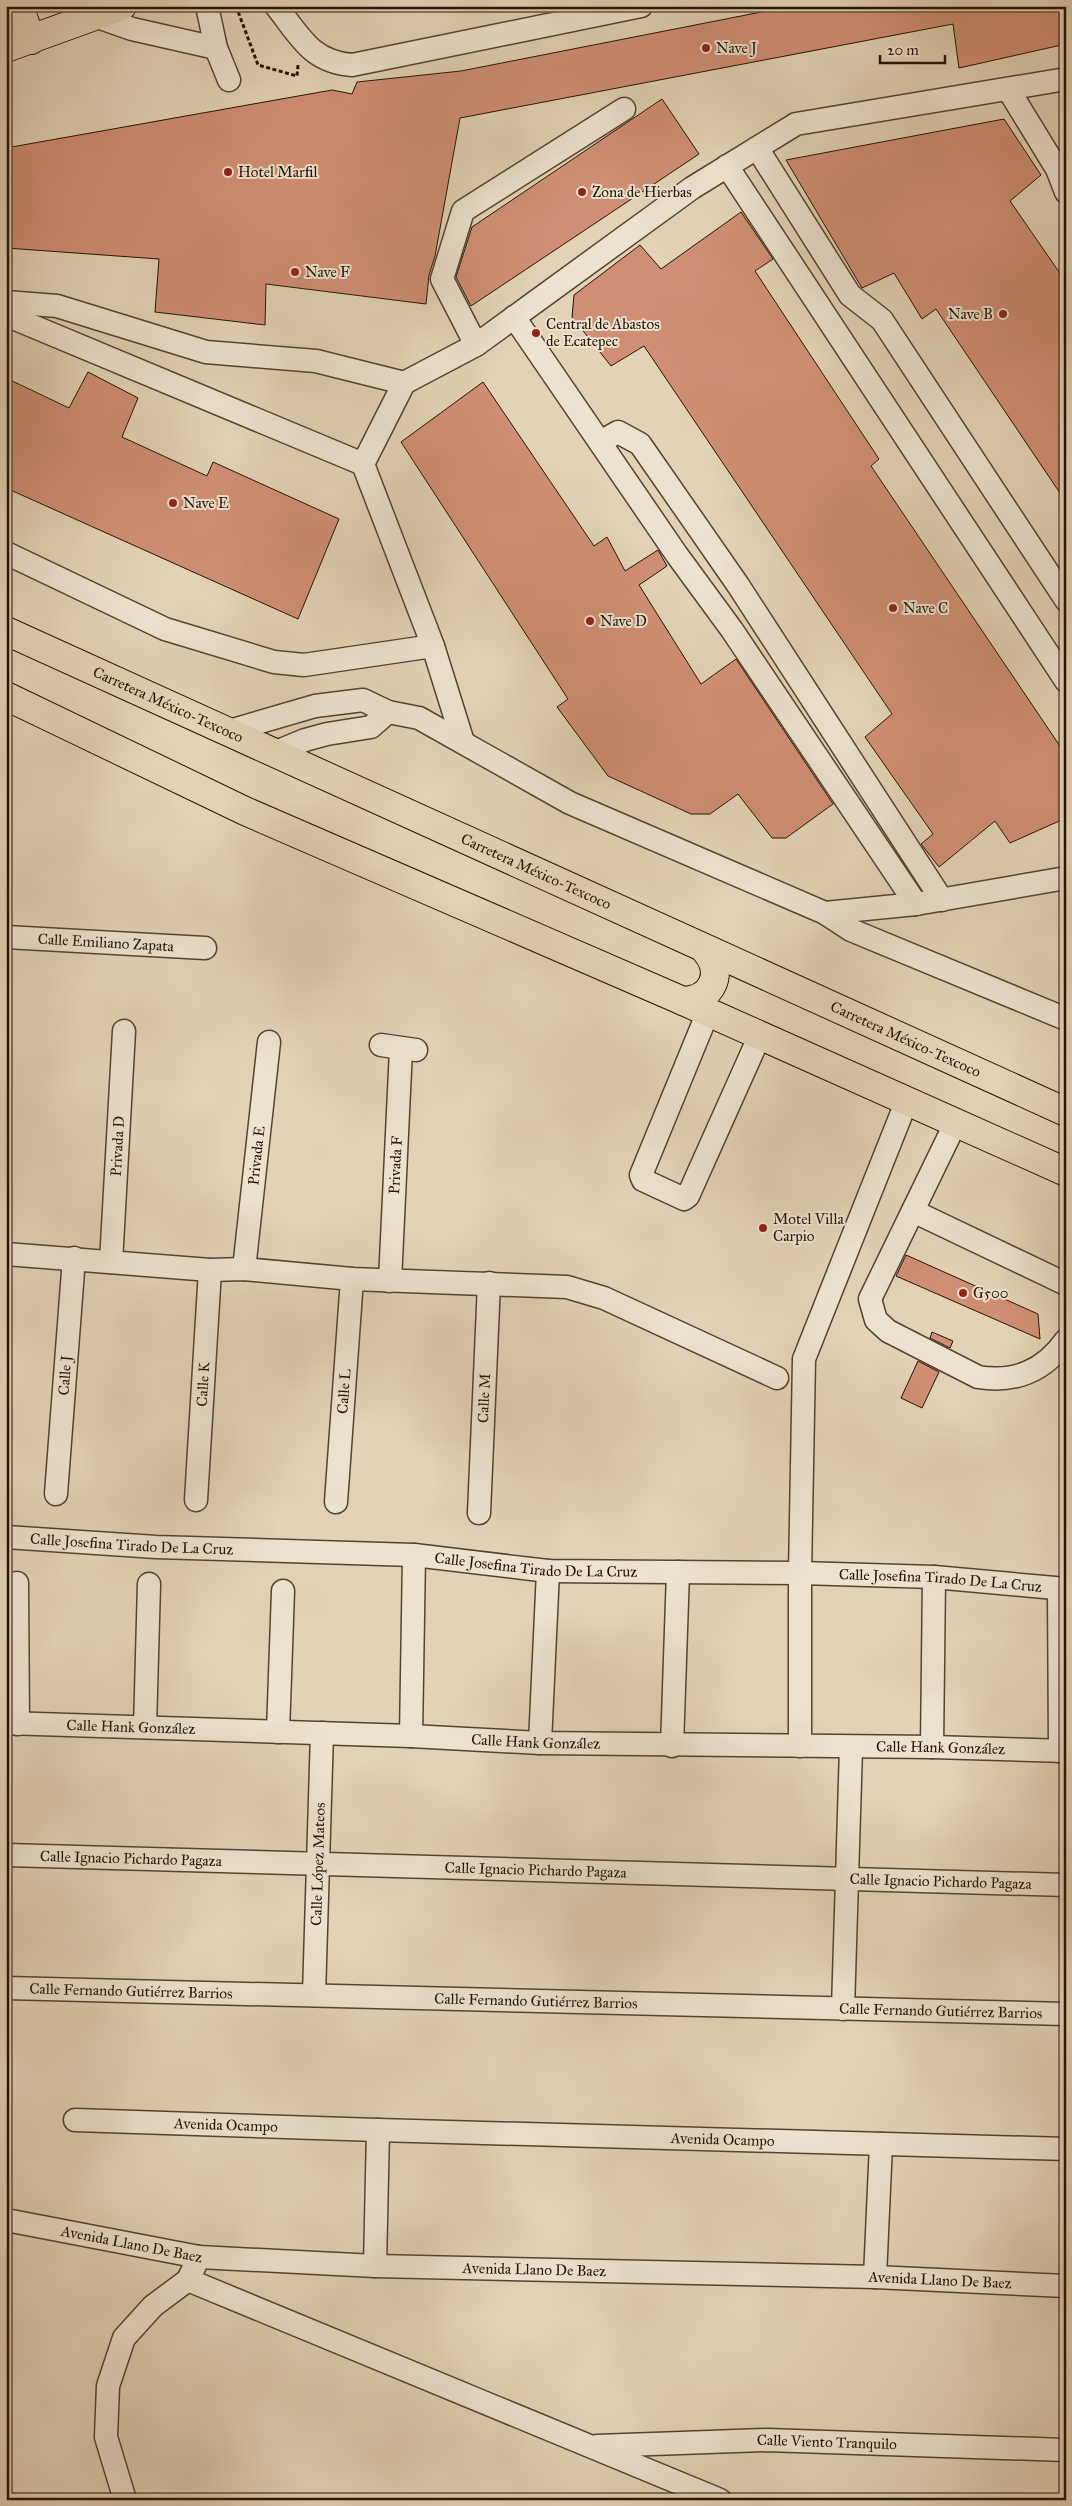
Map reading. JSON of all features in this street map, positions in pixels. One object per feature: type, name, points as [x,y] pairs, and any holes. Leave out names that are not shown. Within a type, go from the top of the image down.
[{"type":"highway","points":[[19,6],[18,44],[122,6]]},
{"type":"highway","name":"Carretera México-Texcoco","points":[[6,632],[1066,1112]]},
{"type":"highway","points":[[6,696],[245,812],[683,1001],[1066,1172]]},
{"type":"highway","points":[[683,1001],[701,998],[713,984],[715,965],[705,950]]},
{"type":"highway","points":[[748,1030],[727,1010],[728,992],[737,978],[754,972]]},
{"type":"street","points":[[207,6],[216,48],[230,80]]},
{"type":"street","points":[[276,6],[313,52],[334,64],[352,65],[641,6]]},
{"type":"street","points":[[95,16],[132,30],[216,48]]},
{"type":"street","points":[[363,464],[404,383],[476,345],[727,166],[796,124],[1066,79]]},
{"type":"street","points":[[1016,87],[1062,159],[1066,192]]},
{"type":"street","points":[[476,345],[442,278],[463,211],[624,109]]},
{"type":"street","points":[[757,148],[850,295],[882,320],[1066,600]]},
{"type":"street","points":[[727,166],[1066,681]]},
{"type":"street","points":[[6,302],[57,306],[206,352],[316,361],[404,383]]},
{"type":"street","points":[[828,318],[863,305]]},
{"type":"street","points":[[6,315],[363,464],[434,646],[463,742]]},
{"type":"street","points":[[514,317],[677,555],[737,638],[916,904]]},
{"type":"street","points":[[600,442],[618,432],[640,444],[738,585],[942,900]]},
{"type":"street","points":[[6,552],[165,629],[274,662],[304,665],[434,646]]},
{"type":"street","points":[[226,732],[318,705],[363,700],[388,712],[419,718],[570,803],[825,913],[851,930],[1066,1019]]},
{"type":"street","points":[[274,753],[305,740],[327,734],[371,727],[388,712]]},
{"type":"street","points":[[825,913],[916,904],[1066,878]]},
{"type":"street","name":"Calle Emiliano Zapata","points":[[6,937],[205,948]]},
{"type":"street","points":[[708,1012],[641,1175],[643,1180],[684,1199],[688,1196],[748,1030]]},
{"type":"street","name":"Privada D","points":[[111,1262],[124,1031]]},
{"type":"street","name":"Privada E","points":[[244,1269],[269,1042]]},
{"type":"street","name":"Privada F","points":[[390,1281],[399,1048]]},
{"type":"street","points":[[800,1746],[800,1573],[804,1359],[906,1100]]},
{"type":"street","points":[[956,1122],[870,1299],[872,1313],[881,1326],[978,1377],[992,1380],[1022,1376],[1035,1370],[1047,1362],[1066,1340]]},
{"type":"street","points":[[913,1212],[1066,1284]]},
{"type":"street","points":[[6,1254],[210,1270],[244,1269],[352,1279],[567,1287],[604,1298],[777,1378]]},
{"type":"street","name":"Calle J","points":[[56,1494],[74,1258]]},
{"type":"street","name":"Calle K","points":[[196,1500],[210,1270]]},
{"type":"street","name":"Calle L","points":[[336,1502],[352,1279]]},
{"type":"street","name":"Calle M","points":[[479,1513],[489,1283]]},
{"type":"street","name":"Calle Josefina Tirado De La Cruz","points":[[6,1537],[156,1547],[414,1555],[548,1571],[800,1573],[934,1577],[1062,1589]]},
{"type":"street","points":[[412,1736],[414,1555]]},
{"type":"street","points":[[540,1744],[548,1571]]},
{"type":"street","points":[[672,1746],[678,1572]]},
{"type":"street","points":[[932,1747],[934,1577]]},
{"type":"street","points":[[12,1723],[16,1583]]},
{"type":"street","points":[[145,1727],[149,1584]]},
{"type":"street","points":[[1062,1589],[1063,1751]]},
{"type":"street","points":[[278,1732],[283,1591]]},
{"type":"street","name":"Calle Hank González","points":[[12,1723],[412,1736],[540,1744],[851,1748],[932,1747],[1063,1751]]},
{"type":"street","name":"Calle López Mateos","points":[[314,1995],[322,1733]]},
{"type":"street","points":[[843,2009],[851,1748]]},
{"type":"street","name":"Calle Ignacio Pichardo Pagaza","points":[[6,1855],[1066,1885]]},
{"type":"street","name":"Calle Fernando Gutiérrez Barrios","points":[[6,1988],[1066,2014]]},
{"type":"street","name":"Avenida Ocampo","points":[[75,2120],[1066,2148]]},
{"type":"street","points":[[375,2266],[378,2130]]},
{"type":"street","points":[[875,2277],[881,2144]]},
{"type":"street","name":"Avenida Llano De Baez","points":[[6,2220],[199,2257],[375,2266],[875,2277],[1066,2286]]},
{"type":"street","points":[[125,2500],[106,2437],[108,2386],[124,2338],[153,2306],[188,2280],[199,2257]]},
{"type":"street","points":[[188,2280],[720,2500]]},
{"type":"street","name":"Calle Viento Tranquilo","points":[[588,2447],[767,2440],[1066,2450]]},
{"type":"path","points":[[236,6],[258,64],[296,76],[299,58]]},
{"type":"building","points":[[792,6],[1066,6],[1066,44],[959,68],[953,24],[460,118],[435,256],[429,275],[426,304],[266,284],[265,325],[155,312],[159,259],[6,248],[6,148],[332,90],[352,94],[357,82],[461,71]]},
{"type":"building","name":"Zona de Hierbas","points":[[662,99],[699,154],[471,306],[456,277],[472,227]]},
{"type":"building","name":"Nave B","points":[[1004,119],[1041,175],[1010,201],[1066,282],[1066,502],[936,309],[922,319],[894,273],[862,288],[786,160]]},
{"type":"building","name":"Nave C","points":[[741,212],[773,259],[755,271],[879,459],[871,466],[1066,755],[1066,818],[1010,843],[995,821],[939,867],[921,844],[933,834],[865,737],[892,714],[644,346],[611,366],[572,317],[574,295],[640,245],[661,269]]},
{"type":"building","name":"Nave E","points":[[88,372],[138,398],[122,437],[207,476],[213,462],[339,519],[298,619],[6,488],[6,378],[69,408]]},
{"type":"building","name":"Nave D","points":[[483,382],[594,546],[607,537],[625,571],[658,550],[667,566],[639,585],[701,684],[736,659],[833,804],[786,838],[772,838],[738,794],[710,814],[691,814],[608,776],[557,707],[568,699],[401,442]]},
{"type":"building","name":"G500","points":[[906,1255],[1038,1314],[1040,1339],[896,1276]]},
{"type":"building","points":[[932,1332],[953,1341],[950,1348],[930,1338]]},
{"type":"building","points":[[918,1361],[939,1372],[922,1408],[901,1398]]},
{"type":"place","name":"Nave J","points":[[706,48]]},
{"type":"place","name":"Hotel Marfil","points":[[228,172]]},
{"type":"place","name":"Zona de Hierbas","points":[[582,192]]},
{"type":"place","name":"Nave F","points":[[295,272]]},
{"type":"place","name":"Nave B","points":[[1003,314]]},
{"type":"place","name":"Central de Abastos de Ecatepec","points":[[536,333]]},
{"type":"place","name":"Nave E","points":[[173,503]]},
{"type":"place","name":"Nave C","points":[[893,608]]},
{"type":"place","name":"Nave D","points":[[590,621]]},
{"type":"place","name":"Motel Villa Carpio","points":[[763,1228]]},
{"type":"place","name":"G500","points":[[963,1293]]}]
